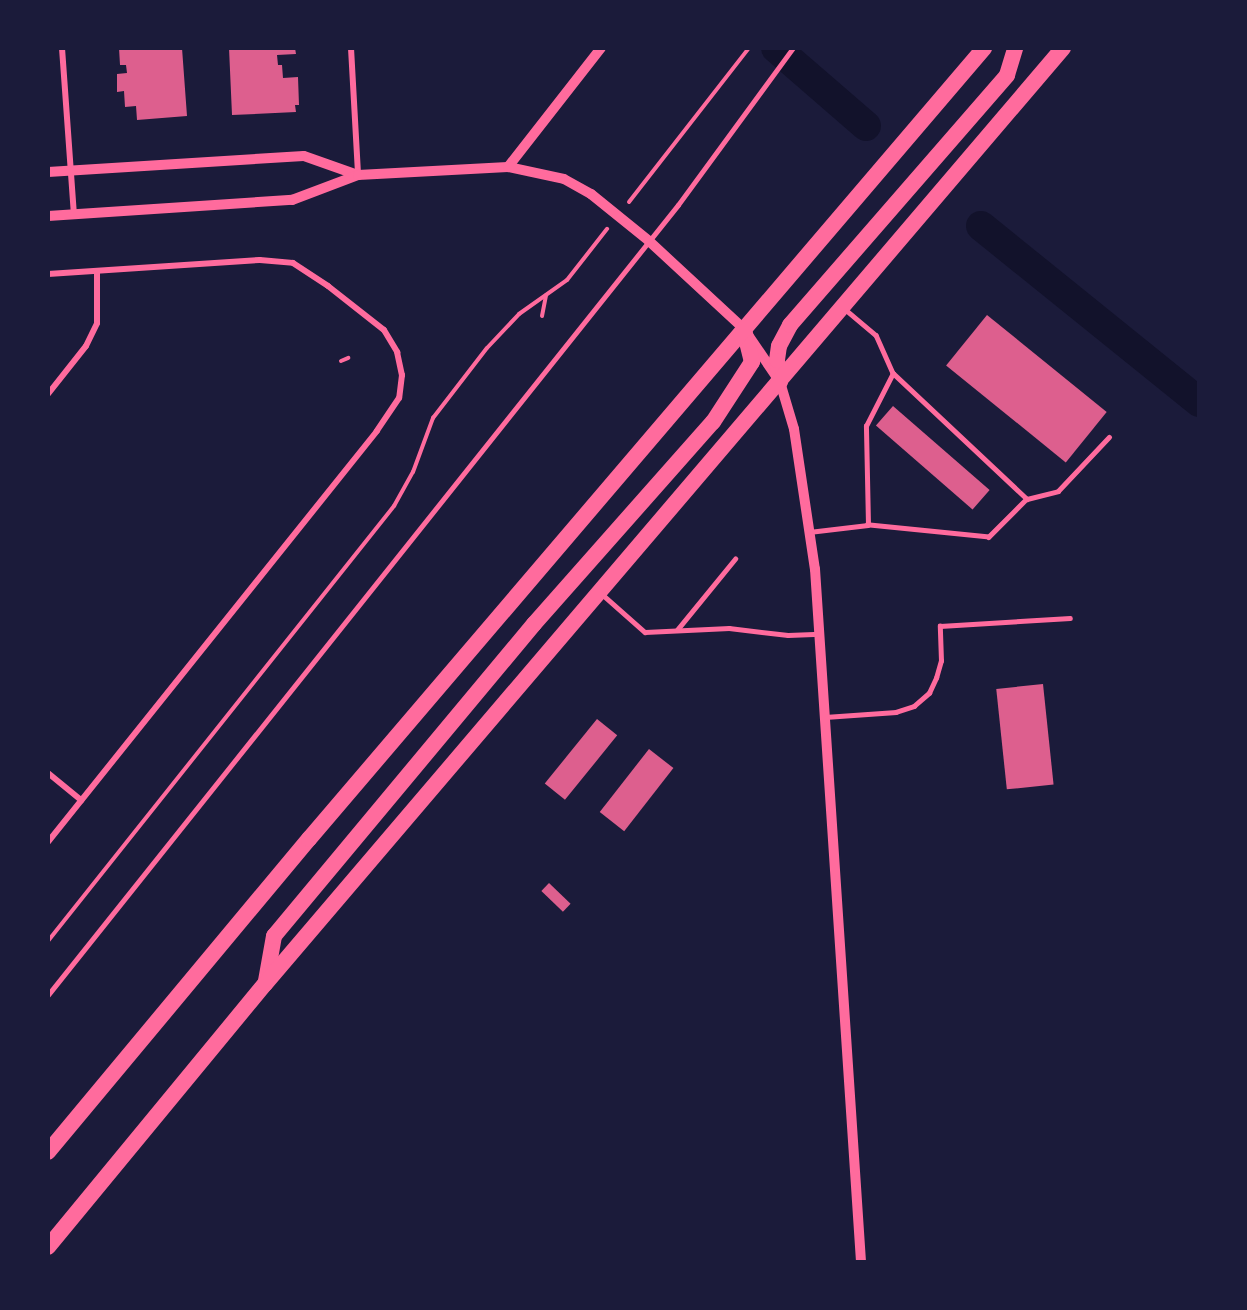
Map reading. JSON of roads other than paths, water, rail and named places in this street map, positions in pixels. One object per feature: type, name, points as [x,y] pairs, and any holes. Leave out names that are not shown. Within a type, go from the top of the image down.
[{"type":"highway","points":[[48,1152],[301,848],[984,48]]},
{"type":"highway","points":[[780,382],[777,360],[779,346],[790,325],[1007,75],[1015,48]]},
{"type":"highway","points":[[48,1247],[266,984],[1063,48]]},
{"type":"highway","points":[[266,984],[274,936],[534,624],[713,422],[752,362],[744,329]]},
{"type":"street","points":[[62,48],[74,214]]},
{"type":"street","points":[[351,48],[358,175]]},
{"type":"street","points":[[508,167],[601,48]]},
{"type":"street","points":[[48,172],[304,156],[358,175]]},
{"type":"street","points":[[48,216],[292,200],[358,175],[508,167],[539,172],[576,184],[619,214],[744,329],[780,382],[794,429],[809,532],[820,634],[861,1262]]},
{"type":"street","points":[[48,274],[260,260],[293,263],[374,321],[391,341],[401,364],[402,387],[399,398],[382,424],[48,842]]},
{"type":"street","points":[[48,394],[86,345],[97,323],[97,270]]},
{"type":"street","points":[[48,773],[81,800]]},
{"type":"lane","points":[[48,995],[649,241],[793,48]]},
{"type":"lane","points":[[843,307],[876,335],[893,373],[1027,499]]},
{"type":"lane","points":[[868,525],[866,426],[893,373]]},
{"type":"lane","points":[[809,532],[868,525],[988,537],[1027,499],[1058,491],[1109,436]]},
{"type":"lane","points":[[676,630],[735,559]]},
{"type":"lane","points":[[599,592],[645,632],[729,628],[788,635],[820,634]]},
{"type":"lane","points":[[825,717],[897,712],[914,706],[929,693],[936,678],[941,661],[940,626],[1070,618]]},
{"type":"waterway","points":[[776,48],[866,126]]},
{"type":"waterway","points":[[981,226],[1199,402]]}]
